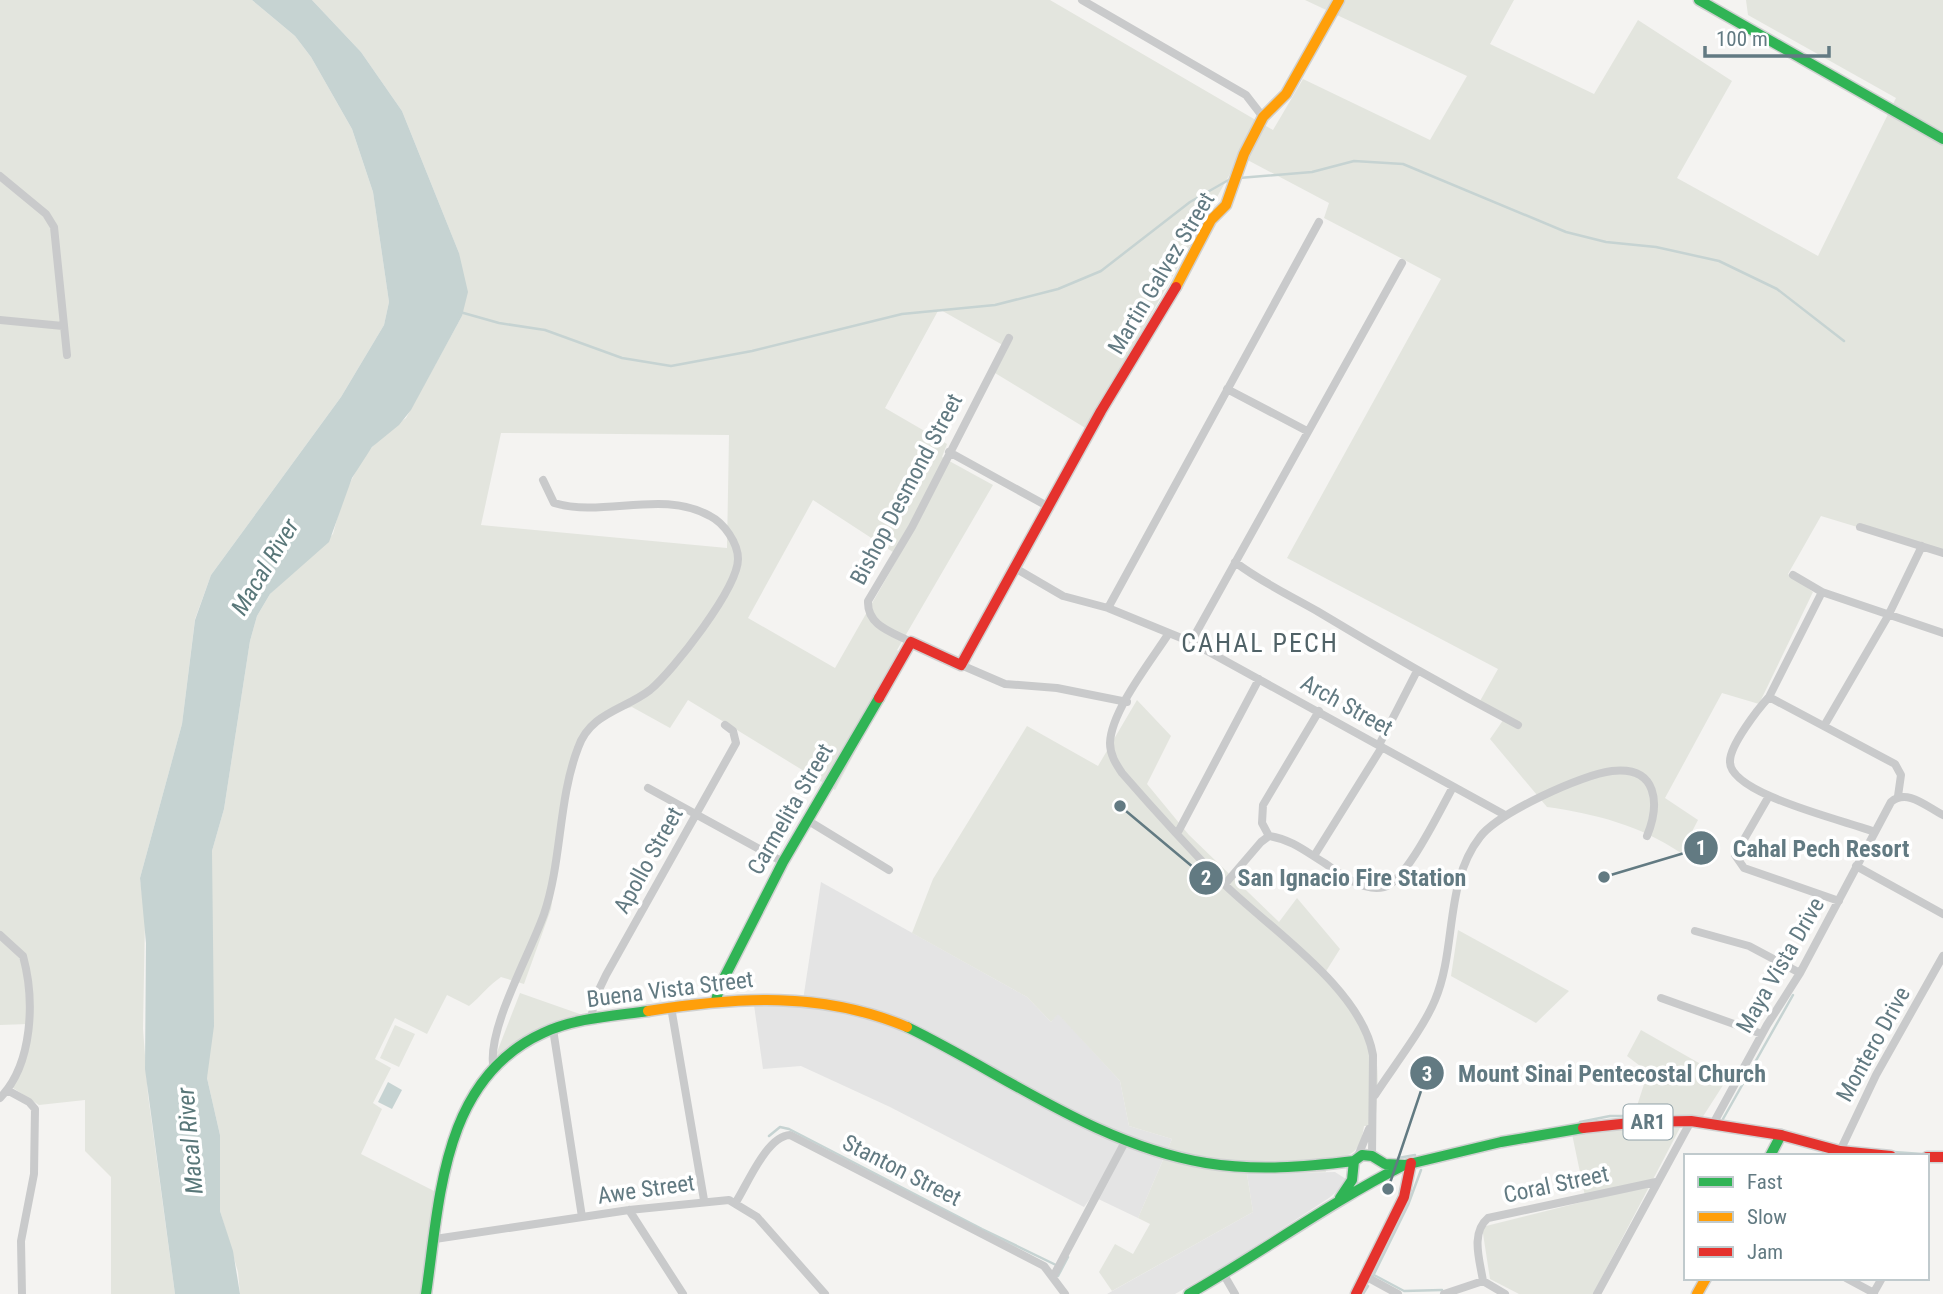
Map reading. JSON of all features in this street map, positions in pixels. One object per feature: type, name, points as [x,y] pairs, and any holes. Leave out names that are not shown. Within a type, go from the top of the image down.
[{"type":"main road","name":"Martin Galvez Street","points":[[961,665],[1101,411],[1160,318],[1211,220],[1226,205],[1244,154],[1263,117],[1286,94],[1339,0]]},
{"type":"main road","points":[[1699,0],[1943,139]]},
{"type":"main road","points":[[911,642],[961,665]]},
{"type":"main road","name":"Carmelita Street","points":[[716,1000],[783,862],[911,642]]},
{"type":"main road","name":"Buena Vista Street","points":[[426,1294],[445,1169],[459,1119],[469,1096],[493,1064],[526,1041],[553,1029],[591,1019],[716,1000],[755,997],[817,1001],[890,1019],[1064,1112],[1126,1140],[1208,1166],[1271,1170],[1355,1166],[1374,1158]]},
{"type":"main road","name":"AR1","points":[[1189,1294],[1224,1275],[1340,1198],[1371,1181],[1408,1164],[1502,1142],[1585,1128],[1640,1122],[1691,1121],[1781,1135],[1840,1151],[1871,1154]]},
{"type":"main road","points":[[1771,1154],[1781,1135]]},
{"type":"main road","points":[[1355,1166],[1360,1181],[1371,1181],[1380,1171],[1374,1158]]},
{"type":"main road","name":"AR1","points":[[1374,1158],[1385,1164],[1408,1164]]},
{"type":"main road","points":[[1356,1294],[1404,1197],[1408,1164]]},
{"type":"main road","name":"AR1","points":[[1340,1198],[1355,1166]]},
{"type":"street","points":[[1082,0],[1246,94],[1263,117]]},
{"type":"street","points":[[0,176],[51,219],[56,235],[67,355]]},
{"type":"street","points":[[1108,608],[1319,222]]},
{"type":"street","points":[[1191,642],[1402,263]]},
{"type":"street","points":[[0,320],[63,326]]},
{"type":"street","name":"Bishop Desmond Street","points":[[911,642],[874,622],[868,614],[868,601],[912,527],[1009,338]]},
{"type":"street","points":[[1227,389],[1307,431]]},
{"type":"street","points":[[949,452],[1049,507]]},
{"type":"street","points":[[493,1064],[493,1047],[544,913],[578,747],[593,722],[650,689],[674,662],[723,598],[738,559],[729,532],[710,516],[669,503],[574,509],[554,503],[543,480]]},
{"type":"street","points":[[1860,527],[1943,553]]},
{"type":"street","points":[[1824,726],[1888,616],[1922,546]]},
{"type":"street","points":[[1235,562],[1265,585],[1293,597],[1417,671],[1518,725]]},
{"type":"street","name":"Arch Street","points":[[1015,568],[1063,596],[1108,608],[1191,642],[1319,710],[1505,815]]},
{"type":"street","points":[[1793,575],[1822,592],[1943,633]]},
{"type":"street","points":[[1822,592],[1769,697],[1734,748],[1729,763],[1737,778],[1769,796],[1875,832]]},
{"type":"street","points":[[1169,633],[1111,734],[1113,760],[1122,774],[1225,884],[1351,1006],[1371,1042],[1374,1097],[1370,1126],[1355,1166]]},
{"type":"street","points":[[961,665],[1004,684],[1056,688],[1127,702]]},
{"type":"street","points":[[1314,856],[1381,746],[1417,671]]},
{"type":"street","points":[[1177,834],[1259,679]]},
{"type":"street","points":[[1769,697],[1895,764],[1901,775],[1898,796],[1907,796],[1942,811]]},
{"type":"street","points":[[1269,836],[1262,823],[1263,805],[1319,710]]},
{"type":"street","name":"Apollo Street","points":[[591,1019],[595,998],[606,975],[736,743],[733,731],[725,725]]},
{"type":"street","points":[[1374,1097],[1435,1000],[1462,867],[1480,836],[1505,815],[1594,775],[1622,771],[1642,778],[1655,797],[1655,818],[1647,836]]},
{"type":"street","points":[[1225,884],[1269,836],[1289,839],[1352,881],[1378,888],[1388,887],[1405,868],[1453,787]]},
{"type":"street","points":[[648,788],[783,862]]},
{"type":"street","points":[[1769,796],[1735,855],[1744,868],[1839,901]]},
{"type":"street","name":"Maya Vista Drive","points":[[1713,1124],[1762,1034],[1800,973],[1891,802],[1898,796]]},
{"type":"street","points":[[807,820],[889,870]]},
{"type":"street","points":[[1856,866],[1943,914]]},
{"type":"street","points":[[1695,931],[1749,946],[1800,973]]},
{"type":"street","points":[[0,935],[23,956],[28,996],[26,1044],[18,1073],[0,1098]]},
{"type":"street","name":"Montero Drive","points":[[1840,1151],[1876,1075],[1943,957]]},
{"type":"street","points":[[1661,998],[1762,1034]]},
{"type":"street","points":[[671,1007],[704,1200]]},
{"type":"street","points":[[553,1029],[582,1217]]},
{"type":"street","points":[[8,1090],[36,1109],[34,1174],[21,1241],[22,1294]]},
{"type":"street","points":[[1597,1294],[1691,1121]]},
{"type":"street","points":[[1370,1126],[1374,1158]]},
{"type":"street","name":"Stanton Street","points":[[736,1202],[771,1144],[782,1135],[790,1135],[1044,1266],[1054,1275],[1065,1294]]},
{"type":"street","points":[[1054,1275],[1126,1140]]},
{"type":"street","name":"Coral Street","points":[[1483,1281],[1477,1240],[1478,1231],[1488,1218],[1656,1182]]},
{"type":"street","name":"Awe Street","points":[[435,1239],[704,1200],[736,1202]]},
{"type":"street","points":[[736,1202],[757,1217],[825,1294]]},
{"type":"street","points":[[629,1210],[683,1294]]},
{"type":"street","points":[[1224,1275],[1235,1294]]},
{"type":"street","points":[[1365,1276],[1398,1294]]},
{"type":"street","points":[[1850,1280],[1874,1294]]},
{"type":"street","points":[[1444,1294],[1483,1281],[1505,1294]]},
{"type":"shaded area","points":[[0,0],[252,0],[295,36],[311,57],[352,129],[373,192],[389,302],[384,325],[341,397],[211,575],[195,619],[182,724],[140,878],[145,919],[143,1029],[148,1095],[175,1294],[111,1294],[111,1177],[85,1151],[85,1100],[39,1105],[13,1088],[25,1059],[28,1024],[0,1025]]},
{"type":"shaded area","points":[[312,0],[1050,0],[1273,130],[1303,79],[1430,140],[1467,76],[1305,0],[1514,0],[1490,44],[1594,94],[1638,20],[1732,81],[1677,178],[1818,256],[1896,98],[1748,15],[1746,0],[1943,0],[1943,553],[1821,516],[1788,574],[1813,592],[1759,704],[1722,693],[1665,798],[1698,820],[1681,853],[1649,835],[1617,822],[1547,807],[1490,739],[1506,716],[1480,701],[1498,669],[1287,558],[1441,279],[1324,218],[1329,203],[1240,156],[1087,429],[995,373],[1008,348],[939,309],[885,408],[947,444],[942,457],[993,485],[897,650],[906,656],[835,790],[688,700],[670,728],[632,707],[600,716],[588,725],[569,786],[551,909],[524,984],[501,977],[469,1006],[447,995],[427,1034],[395,1018],[375,1059],[391,1068],[373,1103],[382,1109],[361,1154],[438,1193],[421,1294],[240,1294],[238,1272],[220,1211],[220,1135],[207,1078],[212,851],[224,809],[250,641],[257,616],[270,594],[333,534],[343,497],[362,459],[381,437],[406,418],[462,316],[459,253],[402,111],[361,52]],"holes":[[[501,433],[729,435],[727,548],[481,525]],[[813,500],[899,556],[835,668],[748,618]]]},
{"type":"shaded area","points":[[1137,700],[1171,736],[1147,784],[1189,835],[1279,922],[1297,898],[1340,949],[1323,976],[1342,995],[1366,1028],[1373,1043],[1378,1078],[1375,1126],[1364,1126],[1360,1143],[1352,1153],[1341,1158],[1324,1160],[1326,1172],[1247,1174],[1253,1212],[1112,1291],[1099,1272],[1115,1244],[1133,1254],[1150,1224],[1138,1218],[1172,1139],[1129,1126],[1120,1081],[1058,1014],[1051,1022],[1027,997],[912,933],[933,879],[1027,726],[1098,766]]},
{"type":"shaded area","points":[[821,882],[1027,997],[1051,1022],[1058,1013],[1120,1081],[1129,1126],[1172,1139],[1138,1218],[1092,1196],[1084,1207],[890,1107],[801,1066],[763,1069],[753,998],[803,1000]]},
{"type":"shaded area","points":[[1458,930],[1569,991],[1536,1023],[1451,976]]},
{"type":"shaded area","points":[[520,993],[594,1019],[546,1031],[492,1065]]},
{"type":"shaded area","points":[[395,1025],[415,1034],[399,1067],[380,1058]]},
{"type":"shaded area","points":[[1641,1030],[1727,1079],[1702,1118],[1634,1115],[1648,1072],[1627,1056]]},
{"type":"shaded area","points":[[1682,1124],[1593,1294],[1519,1294],[1490,1279],[1482,1227],[1586,1201],[1572,1134]]},
{"type":"shaded area","points":[[1335,1172],[1346,1179],[1341,1188],[1329,1198],[1231,1262],[1175,1294],[1107,1294],[1253,1212],[1247,1174]]},
{"type":"water","name":"Macal River","points":[[252,0],[312,0],[361,52],[402,111],[459,253],[468,292],[462,316],[411,410],[399,425],[372,447],[352,478],[329,542],[270,594],[257,616],[250,641],[224,809],[212,851],[214,1026],[207,1078],[220,1135],[220,1211],[233,1251],[240,1294],[175,1294],[145,1069],[146,943],[140,878],[182,724],[195,620],[211,575],[341,397],[384,325],[389,302],[373,192],[352,129],[311,57],[295,36]]},
{"type":"water","points":[[388,1082],[402,1090],[392,1109],[378,1102]]},
{"type":"waterway","points":[[1239,178],[1312,172],[1354,161],[1403,164],[1566,232],[1606,242],[1656,247],[1719,261],[1777,289],[1844,341]]},
{"type":"waterway","points":[[460,312],[499,323],[545,330],[622,358],[671,366],[752,351],[902,314],[995,305],[1058,289],[1101,271],[1190,202],[1232,178]]},
{"type":"waterway","points":[[1723,1119],[1793,995]]},
{"type":"waterway","points":[[1047,1108],[1060,1114]]},
{"type":"waterway","points":[[1580,1122],[1610,1116],[1632,1116]]},
{"type":"waterway","points":[[769,1136],[780,1127],[789,1129],[1056,1265]]},
{"type":"waterway","points":[[1894,1152],[1922,1154]]},
{"type":"waterway","points":[[1398,1158],[1415,1155]]},
{"type":"waterway","points":[[1373,1276],[1408,1205],[1421,1170]]},
{"type":"waterway","points":[[1058,1276],[1068,1257]]},
{"type":"waterway","points":[[1374,1275],[1404,1291],[1442,1290]]},
{"type":"waterway","points":[[1363,1294],[1368,1286]]},
{"type":"traffic: fast","points":[[1699,0],[1943,139]]},
{"type":"traffic: fast","points":[[716,1000],[720,986],[783,862],[879,698]]},
{"type":"traffic: fast","points":[[426,1294],[436,1219],[452,1145],[465,1110],[484,1080],[510,1053],[543,1033],[581,1021],[648,1011]]},
{"type":"traffic: fast","points":[[907,1027],[1052,1106],[1127,1141],[1166,1154],[1206,1163],[1243,1167],[1354,1161]]},
{"type":"traffic: fast","points":[[1340,1198],[1352,1180],[1354,1161],[1362,1155],[1372,1156],[1385,1164],[1405,1165],[1501,1142],[1583,1128]]},
{"type":"traffic: fast","points":[[1771,1154],[1781,1135]]},
{"type":"traffic: fast","points":[[1189,1294],[1349,1195],[1404,1165]]},
{"type":"traffic: slow","points":[[1176,287],[1211,220],[1226,205],[1244,154],[1263,117],[1286,94],[1339,0]]},
{"type":"traffic: slow","points":[[648,1011],[747,1000],[779,1000],[843,1007],[907,1027]]},
{"type":"traffic: slow","points":[[1697,1294],[1705,1280]]},
{"type":"traffic: jam","points":[[879,698],[911,642],[961,665],[1101,411],[1176,287]]},
{"type":"traffic: jam","points":[[1583,1128],[1640,1122],[1691,1121],[1781,1135],[1840,1151],[1871,1154]]},
{"type":"traffic: jam","points":[[1929,1157],[1943,1157]]},
{"type":"traffic: jam","points":[[1356,1294],[1404,1197],[1411,1163]]},
{"type":"place","name":"San Ignacio Fire Station","points":[[1120,806]]},
{"type":"place","name":"Cahal Pech Resort","points":[[1604,877]]},
{"type":"place","name":"Mount Sinai Pentecostal Church","points":[[1388,1189]]},
{"type":"district","name":"CAHAL PECH","points":[[1260,643]]}]
